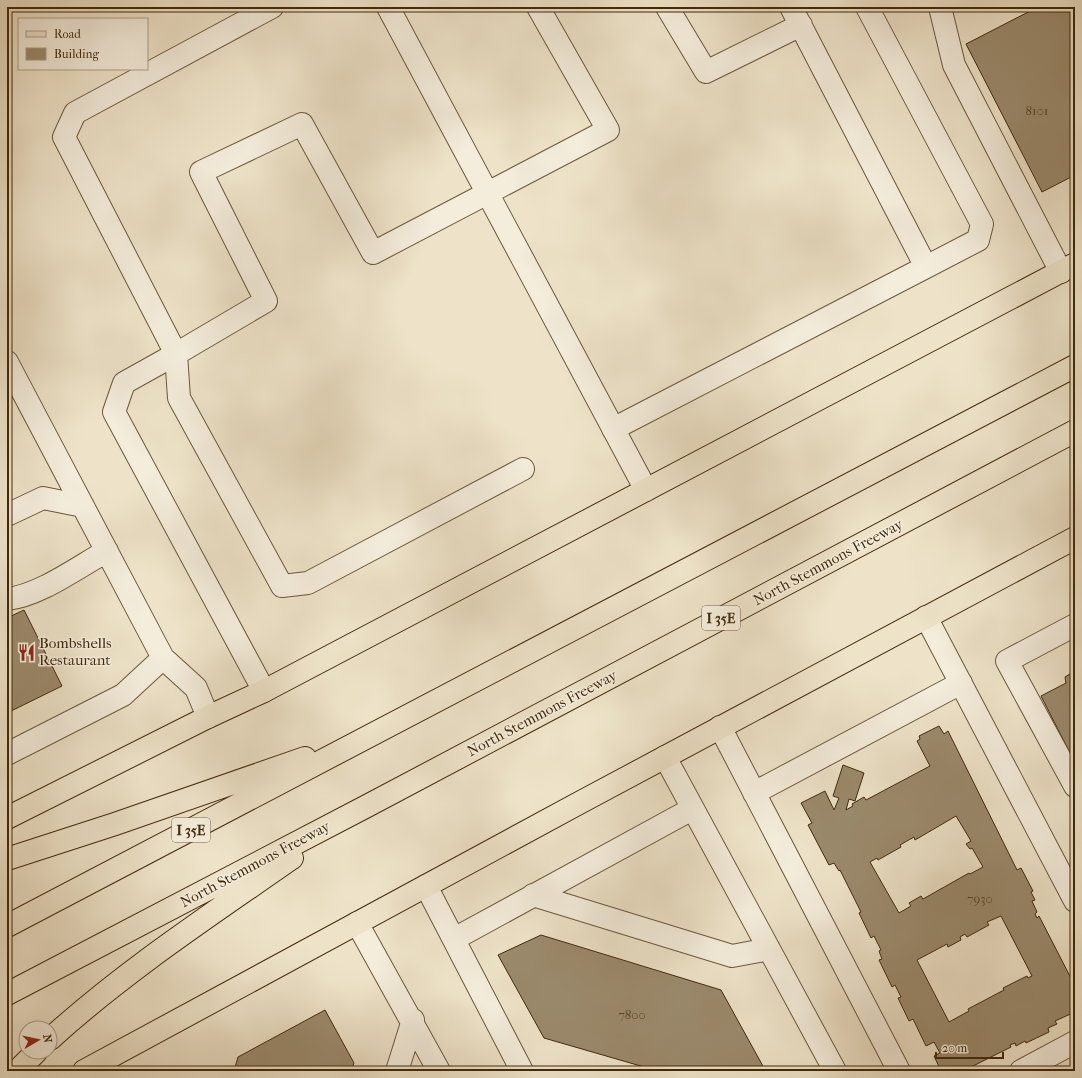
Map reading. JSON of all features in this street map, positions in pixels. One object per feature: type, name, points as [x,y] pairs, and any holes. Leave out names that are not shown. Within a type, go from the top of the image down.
[{"type":"main road","points":[[7,818],[208,717],[264,691],[1068,268]]},
{"type":"main road","name":"I 35E","points":[[7,926],[1075,366]]},
{"type":"main road","name":"North Stemmons Freeway","points":[[7,994],[367,806],[1075,431]]},
{"type":"main road","points":[[95,1068],[357,923],[1075,538]]},
{"type":"main road","points":[[7,859],[123,821],[376,733]]},
{"type":"main road","points":[[58,1032],[81,1011],[141,963],[367,806]]},
{"type":"main road","points":[[17,1071],[28,1060]]},
{"type":"lane","points":[[272,7],[75,113],[64,137],[176,354],[179,398],[282,586],[308,583],[523,469]]},
{"type":"lane","points":[[388,7],[646,490]]},
{"type":"lane","points":[[264,691],[114,412],[124,383],[266,301],[201,172],[302,124],[373,253],[608,130],[538,7]]},
{"type":"lane","points":[[667,7],[706,72],[796,16],[926,267]]},
{"type":"lane","points":[[614,429],[978,240],[982,224],[867,7]]},
{"type":"lane","points":[[940,7],[954,65],[1068,268]]},
{"type":"lane","points":[[7,362],[163,658],[196,688],[208,717]]},
{"type":"lane","points":[[7,515],[43,498],[83,506]]},
{"type":"lane","points":[[7,599],[19,598],[48,584],[107,551]]},
{"type":"lane","points":[[926,617],[1075,901]]},
{"type":"lane","points":[[1075,625],[1007,661],[1075,786]]},
{"type":"lane","points":[[7,754],[123,696],[163,658]]},
{"type":"lane","points":[[754,793],[961,683]]},
{"type":"lane","points":[[720,728],[899,1071]]},
{"type":"lane","points":[[665,757],[835,1071]]},
{"type":"lane","points":[[454,939],[692,808]]},
{"type":"lane","points":[[426,886],[522,1071]]},
{"type":"lane","points":[[533,895],[732,956],[769,949]]},
{"type":"lane","points":[[357,923],[413,1020],[439,1071]]},
{"type":"lane","points":[[397,1071],[413,1020]]},
{"type":"lane","points":[[1021,1071],[1075,1042]]},
{"type":"building","points":[[1038,7],[1075,7],[1075,175],[1042,192],[966,44]]},
{"type":"building","name":"Bombshells Restaurant","points":[[24,610],[62,686],[7,713],[7,618]]},
{"type":"building","points":[[1075,671],[1075,753],[1071,755],[1041,696],[1066,683],[1065,677]]},
{"type":"building","points":[[939,726],[944,734],[948,731],[1017,870],[1021,868],[1033,891],[1031,892],[1035,900],[1032,901],[1037,912],[1035,914],[1037,918],[1039,916],[1075,986],[1075,1012],[1055,1021],[1057,1024],[1048,1028],[1049,1032],[1026,1043],[1025,1041],[1016,1046],[1015,1043],[1010,1045],[1011,1047],[963,1071],[941,1071],[934,1056],[940,1053],[934,1042],[926,1046],[913,1019],[909,1021],[898,998],[901,997],[895,985],[892,987],[879,960],[882,959],[879,951],[881,950],[874,936],[871,938],[859,913],[861,912],[840,870],[839,871],[834,863],[829,865],[808,825],[812,823],[801,803],[825,791],[834,810],[839,798],[833,796],[843,765],[864,773],[855,801],[849,799],[846,810],[853,806],[852,804],[864,797],[866,800],[930,766],[917,741],[920,739],[919,736]],"holes":[[[956,816],[971,841],[966,844],[970,849],[972,848],[983,867],[970,874],[969,873],[923,899],[921,896],[909,903],[911,906],[899,913],[870,862],[877,858],[878,860],[901,847],[900,845],[914,837],[915,840]],[[1001,916],[1032,976],[1028,978],[1027,976],[1003,988],[1004,990],[968,1009],[969,1011],[949,1022],[917,960],[947,944],[948,947],[961,940],[960,937],[965,934],[967,937],[989,925],[987,922]]]},
{"type":"building","points":[[541,935],[721,990],[764,1068],[759,1071],[658,1071],[544,1038],[498,955]]},
{"type":"building","points":[[325,1010],[354,1063],[351,1071],[234,1071],[238,1057]]},
{"type":"place","name":"Bombshells Restaurant","points":[[26,652]]}]
